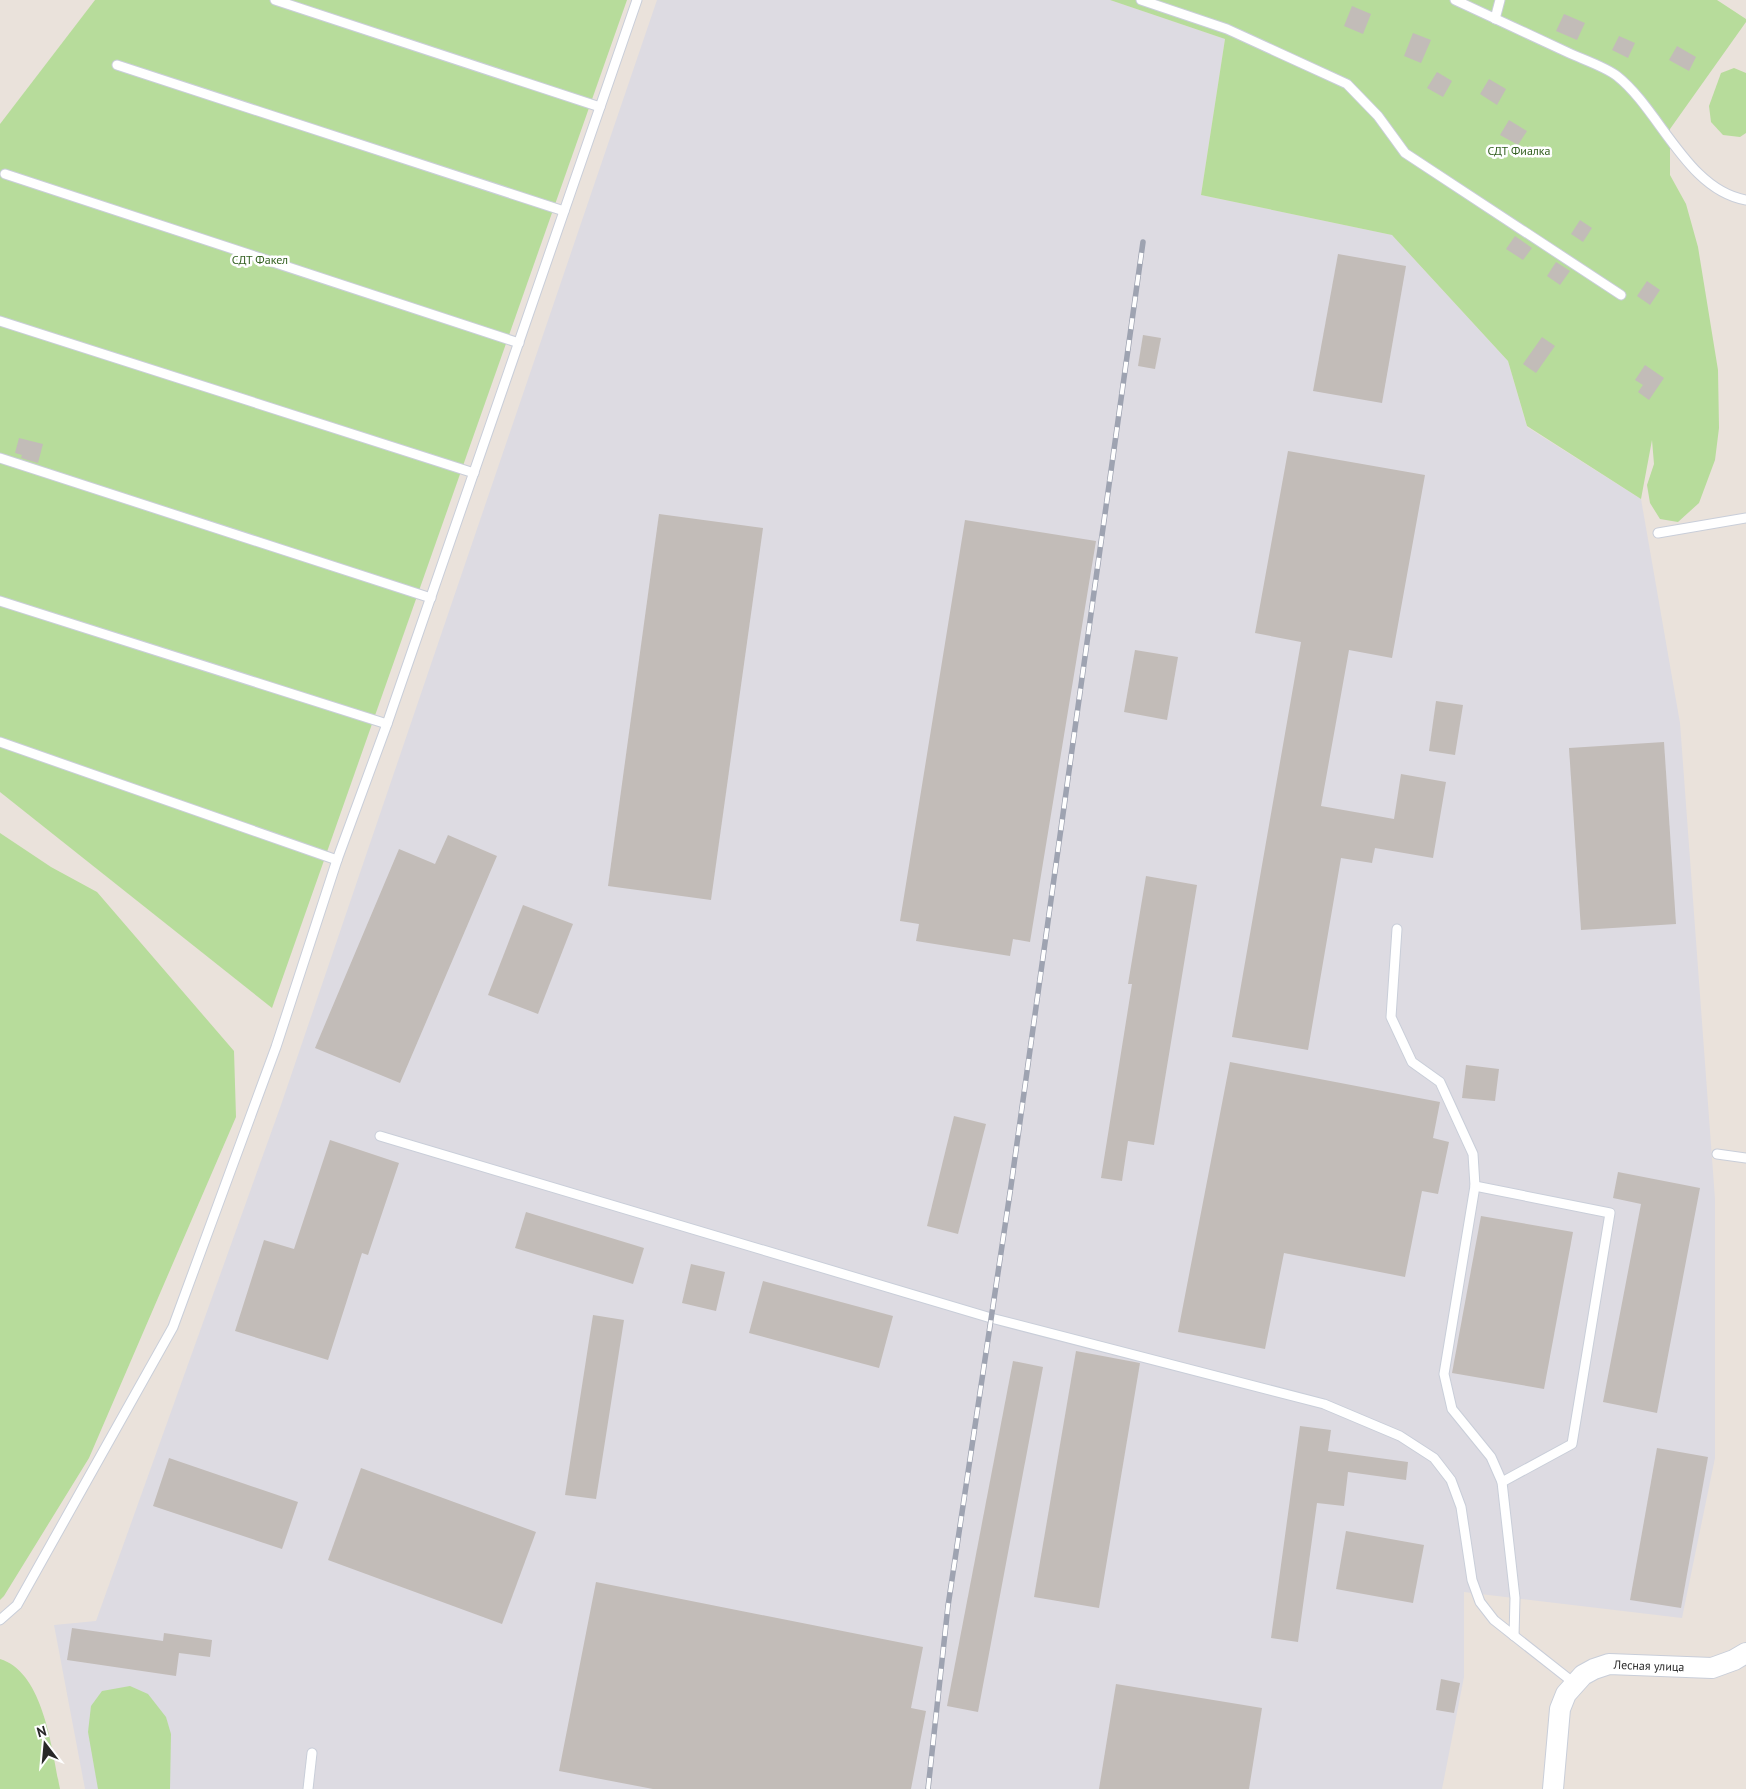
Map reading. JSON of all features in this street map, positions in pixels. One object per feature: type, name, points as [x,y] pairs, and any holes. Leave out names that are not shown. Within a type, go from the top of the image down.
[{"type":"street","name":"Лесная улица","points":[[1553,1789],[1560,1709],[1566,1694],[1574,1683],[1594,1669],[1609,1664],[1712,1668],[1734,1660],[1746,1653]]},
{"type":"lane","points":[[275,0],[600,107]]},
{"type":"lane","points":[[0,1620],[17,1605],[173,1327],[276,1047],[337,860],[431,598],[637,0]]},
{"type":"lane","points":[[1141,0],[1227,29],[1346,84],[1378,116],[1406,153],[1622,295]]},
{"type":"lane","points":[[1455,0],[1616,75],[1641,100],[1684,159],[1707,181],[1734,198],[1746,200]]},
{"type":"lane","points":[[1495,19],[1500,0]]},
{"type":"lane","points":[[117,65],[564,211]]},
{"type":"lane","points":[[5,174],[519,343]]},
{"type":"lane","points":[[0,321],[474,473]]},
{"type":"lane","points":[[0,458],[431,598]]},
{"type":"lane","points":[[1658,533],[1746,518]]},
{"type":"lane","points":[[0,601],[387,724]]},
{"type":"lane","points":[[0,742],[337,860]]},
{"type":"lane","points":[[1397,929],[1391,1017],[1412,1062],[1440,1082],[1473,1154],[1475,1186],[1444,1374],[1452,1409],[1491,1457],[1502,1482],[1516,1598],[1514,1636]]},
{"type":"lane","points":[[380,1136],[991,1318],[1324,1404],[1400,1436],[1434,1458],[1451,1480],[1461,1508],[1472,1580],[1480,1602],[1494,1620],[1574,1683]]},
{"type":"lane","points":[[1717,1154],[1746,1158]]},
{"type":"lane","points":[[1475,1186],[1610,1212],[1572,1444],[1502,1482]]},
{"type":"lane","points":[[308,1789],[312,1753]]},
{"type":"shaded area","points":[[657,0],[1110,0],[1225,39],[1201,195],[1392,235],[1508,361],[1527,427],[1641,499],[1680,723],[1715,1199],[1715,1458],[1682,1618],[1464,1592],[1464,1677],[1442,1789],[85,1789],[54,1625],[96,1621],[281,1105]]},
{"type":"green space","name":"СДТ Факел","points":[[95,0],[627,0],[272,1008],[0,792],[0,124]]},
{"type":"green space","name":"СДТ Фиалка","points":[[1110,0],[1717,0],[1746,19],[1746,22],[1670,129],[1670,175],[1686,204],[1698,247],[1718,370],[1719,428],[1715,460],[1699,503],[1678,522],[1660,519],[1650,503],[1647,485],[1654,464],[1652,440],[1641,499],[1527,426],[1508,361],[1392,235],[1201,195],[1225,39]]},
{"type":"green space","points":[[1734,68],[1746,73],[1746,133],[1740,137],[1723,135],[1711,122],[1709,106],[1721,73]]},
{"type":"green space","points":[[0,833],[51,867],[97,892],[234,1051],[236,1117],[89,1458],[0,1600]]},
{"type":"green space","points":[[0,1659],[15,1667],[27,1679],[36,1696],[44,1715],[60,1789],[0,1789]]},
{"type":"green space","points":[[130,1686],[148,1694],[166,1717],[171,1734],[170,1789],[98,1789],[88,1732],[91,1706],[102,1691]]},
{"type":"building","points":[[1352,6],[1371,14],[1363,34],[1344,26]]},
{"type":"building","points":[[1564,14],[1585,23],[1577,40],[1556,31]]},
{"type":"building","points":[[1413,33],[1431,40],[1421,63],[1404,56]]},
{"type":"building","points":[[1619,36],[1635,43],[1628,58],[1612,50]]},
{"type":"building","points":[[1677,46],[1696,57],[1689,71],[1669,60]]},
{"type":"building","points":[[1437,72],[1452,81],[1443,97],[1427,88]]},
{"type":"building","points":[[1489,79],[1506,89],[1497,105],[1480,94]]},
{"type":"building","points":[[1509,120],[1527,131],[1518,145],[1500,135]]},
{"type":"building","points":[[1580,220],[1592,228],[1583,242],[1571,234]]},
{"type":"building","points":[[1515,236],[1532,248],[1523,260],[1506,249]]},
{"type":"building","points":[[1338,254],[1406,266],[1382,403],[1313,391]]},
{"type":"building","points":[[1556,262],[1570,271],[1560,285],[1547,276]]},
{"type":"building","points":[[1647,281],[1660,290],[1650,305],[1637,296]]},
{"type":"building","points":[[1143,335],[1161,338],[1155,369],[1138,366]]},
{"type":"building","points":[[1542,337],[1555,346],[1536,373],[1523,364]]},
{"type":"building","points":[[1645,365],[1664,378],[1649,400],[1638,392],[1643,385],[1635,380]]},
{"type":"building","points":[[19,438],[43,444],[38,463],[21,458],[22,455],[15,453]]},
{"type":"building","points":[[1288,451],[1425,475],[1392,658],[1349,650],[1321,806],[1394,819],[1401,774],[1446,782],[1433,858],[1375,848],[1372,863],[1341,858],[1308,1050],[1232,1037],[1301,642],[1255,633]]},
{"type":"building","points":[[659,514],[763,528],[711,900],[608,886]]},
{"type":"building","points":[[965,520],[1096,541],[1030,942],[1013,939],[1010,956],[916,941],[919,924],[900,921]]},
{"type":"building","points":[[1135,650],[1178,657],[1167,720],[1124,712]]},
{"type":"building","points":[[1436,701],[1463,705],[1455,755],[1429,751]]},
{"type":"building","points":[[1664,742],[1676,924],[1581,930],[1569,748]]},
{"type":"building","points":[[448,835],[497,856],[400,1083],[315,1048],[399,849],[435,864]]},
{"type":"building","points":[[1146,876],[1197,885],[1154,1145],[1128,1141],[1122,1181],[1101,1178],[1132,984],[1128,984]]},
{"type":"building","points":[[523,905],[573,924],[538,1014],[488,995]]},
{"type":"building","points":[[1230,1062],[1440,1102],[1433,1138],[1449,1142],[1438,1194],[1422,1191],[1405,1277],[1284,1253],[1265,1349],[1178,1332]]},
{"type":"building","points":[[1466,1065],[1499,1069],[1495,1101],[1462,1098]]},
{"type":"building","points":[[954,1116],[986,1124],[958,1234],[927,1226]]},
{"type":"building","points":[[330,1140],[399,1163],[368,1255],[362,1253],[328,1360],[235,1331],[264,1240],[294,1249]]},
{"type":"building","points":[[1618,1172],[1700,1188],[1657,1413],[1603,1402],[1641,1204],[1613,1198]]},
{"type":"building","points":[[526,1212],[644,1248],[633,1284],[515,1248]]},
{"type":"building","points":[[1481,1216],[1573,1232],[1544,1389],[1452,1373]]},
{"type":"building","points":[[691,1264],[725,1272],[716,1311],[682,1303]]},
{"type":"building","points":[[763,1281],[893,1316],[879,1368],[749,1333]]},
{"type":"building","points":[[593,1315],[624,1320],[596,1499],[565,1495]]},
{"type":"building","points":[[1076,1351],[1140,1363],[1099,1608],[1034,1597]]},
{"type":"building","points":[[1013,1361],[1043,1367],[978,1712],[947,1706]]},
{"type":"building","points":[[1300,1426],[1331,1430],[1328,1451],[1408,1462],[1406,1480],[1348,1472],[1344,1506],[1317,1503],[1298,1642],[1271,1638]]},
{"type":"building","points":[[1657,1448],[1708,1457],[1681,1608],[1630,1600]]},
{"type":"building","points":[[169,1458],[298,1502],[282,1549],[153,1506]]},
{"type":"building","points":[[361,1468],[536,1532],[502,1624],[328,1560]]},
{"type":"building","points":[[1346,1531],[1424,1545],[1413,1603],[1336,1589]]},
{"type":"building","points":[[596,1582],[923,1647],[911,1708],[926,1711],[911,1789],[653,1789],[559,1771]]},
{"type":"building","points":[[72,1628],[163,1641],[164,1633],[212,1640],[210,1657],[179,1653],[176,1676],[67,1660]]},
{"type":"building","points":[[1441,1679],[1460,1683],[1454,1713],[1436,1710]]},
{"type":"building","points":[[1116,1684],[1262,1708],[1249,1789],[1099,1789]]},
{"type":"railway","points":[[928,1789],[948,1606],[1011,1186],[1143,242]]}]
